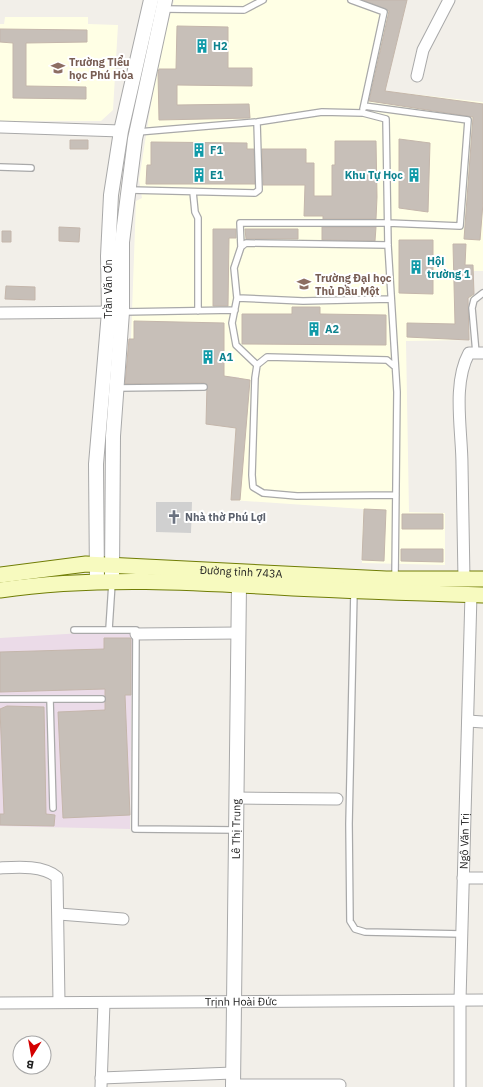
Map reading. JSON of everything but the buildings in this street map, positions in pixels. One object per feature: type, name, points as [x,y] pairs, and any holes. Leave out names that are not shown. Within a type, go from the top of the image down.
[{"type":"main road","name":"Đường tỉnh 743A","points":[[0,575],[47,568],[104,565],[354,591],[477,595]]},
{"type":"main road","name":"Đường tỉnh 743A","points":[[0,590],[47,583],[105,581],[238,578],[483,579]]},
{"type":"street","name":"Trần Văn Ơn","points":[[104,565],[117,388],[115,312],[108,256],[110,210],[114,171],[151,0]]},
{"type":"street","points":[[417,76],[423,50],[449,0]]},
{"type":"street","name":"Trần Văn Ơn","points":[[105,581],[96,464],[115,312],[127,190],[137,132],[164,4]]},
{"type":"street","points":[[0,127],[122,132]]},
{"type":"street","points":[[0,313],[115,312]]},
{"type":"street","points":[[464,579],[459,395],[466,360],[469,353],[479,353]]},
{"type":"street","name":"Lê Thị Trung","points":[[233,1081],[238,578]]},
{"type":"street","name":"Ngô Văn Trị","points":[[460,1087],[460,1000],[468,721],[477,595]]},
{"type":"street","points":[[136,634],[238,633]]},
{"type":"street","points":[[468,721],[483,722]]},
{"type":"street","points":[[236,798],[337,799]]},
{"type":"street","points":[[0,868],[26,867],[52,872],[57,877],[59,914],[59,1002]]},
{"type":"street","points":[[463,878],[483,878]]},
{"type":"street","points":[[59,914],[123,919]]},
{"type":"street","name":"Trịnh Hoài Đức","points":[[0,1003],[59,1002],[104,1004],[483,1000]]},
{"type":"street","points":[[104,1004],[101,1082],[233,1081],[340,1085]]},
{"type":"lane","points":[[164,4],[244,10],[263,0]]},
{"type":"lane","points":[[351,0],[384,12],[362,113]]},
{"type":"lane","points":[[257,365],[236,345],[232,323],[237,298],[234,268],[241,247],[240,223],[388,223],[460,226],[468,120],[364,106]]},
{"type":"lane","points":[[137,132],[257,122],[322,112],[362,113],[386,119],[388,245],[394,366],[397,392],[395,578]]},
{"type":"lane","points":[[127,190],[255,193],[258,190],[257,122]]},
{"type":"lane","points":[[0,167],[31,168]]},
{"type":"lane","points":[[193,192],[195,212],[198,218],[198,311]]},
{"type":"lane","points":[[241,247],[246,243],[388,245]]},
{"type":"lane","points":[[479,353],[472,308],[474,300],[483,293]]},
{"type":"lane","points":[[237,298],[303,300],[391,299]]},
{"type":"lane","points":[[115,312],[235,310]]},
{"type":"lane","points":[[394,366],[387,360],[267,357],[257,365],[255,378],[253,487],[262,493],[297,496],[396,495]]},
{"type":"lane","points":[[117,388],[204,387]]},
{"type":"lane","points":[[105,581],[108,629]]},
{"type":"lane","points":[[354,591],[350,921],[355,929],[365,932],[462,934]]},
{"type":"lane","points":[[74,630],[136,630],[136,829],[236,830]]},
{"type":"lane","points":[[0,699],[102,699]]},
{"type":"lane","points":[[50,699],[53,808]]},
{"type":"shaded area","name":"Trường Đại học Thủ Dầu Một","points":[[174,0],[407,0],[385,91],[483,102],[483,271],[474,271],[474,298],[468,298],[469,340],[406,341],[409,512],[445,513],[445,565],[362,563],[363,509],[231,500],[239,377],[224,376],[131,339],[136,201],[142,198],[139,180],[150,110],[158,63]]},
{"type":"shaded area","name":"Trường Tiểu học Phú Hòa","points":[[5,17],[88,17],[88,24],[118,25],[113,110],[101,121],[0,121],[0,24],[4,24]]},
{"type":"shaded area","name":"Nhà thờ Phú Lợi","points":[[156,502],[192,502],[191,533],[156,532]]},
{"type":"shaded area","points":[[132,630],[130,829],[0,826],[0,638]]},
{"type":"place","name":"H2","points":[[202,46]]},
{"type":"place","name":"Trường Tiểu học Phú Hòa","points":[[58,68]]},
{"type":"place","name":"F1","points":[[199,150]]},
{"type":"place","name":"E1","points":[[199,175]]},
{"type":"place","name":"Khu Tự Học","points":[[414,175]]},
{"type":"place","name":"Hội trường 1","points":[[416,267]]},
{"type":"place","name":"Trường Đại học Thủ Dầu Một","points":[[304,284]]},
{"type":"place","name":"A2","points":[[314,329]]},
{"type":"place","name":"A1","points":[[208,357]]},
{"type":"place","name":"Nhà thờ Phú Lợi","points":[[174,517]]}]
